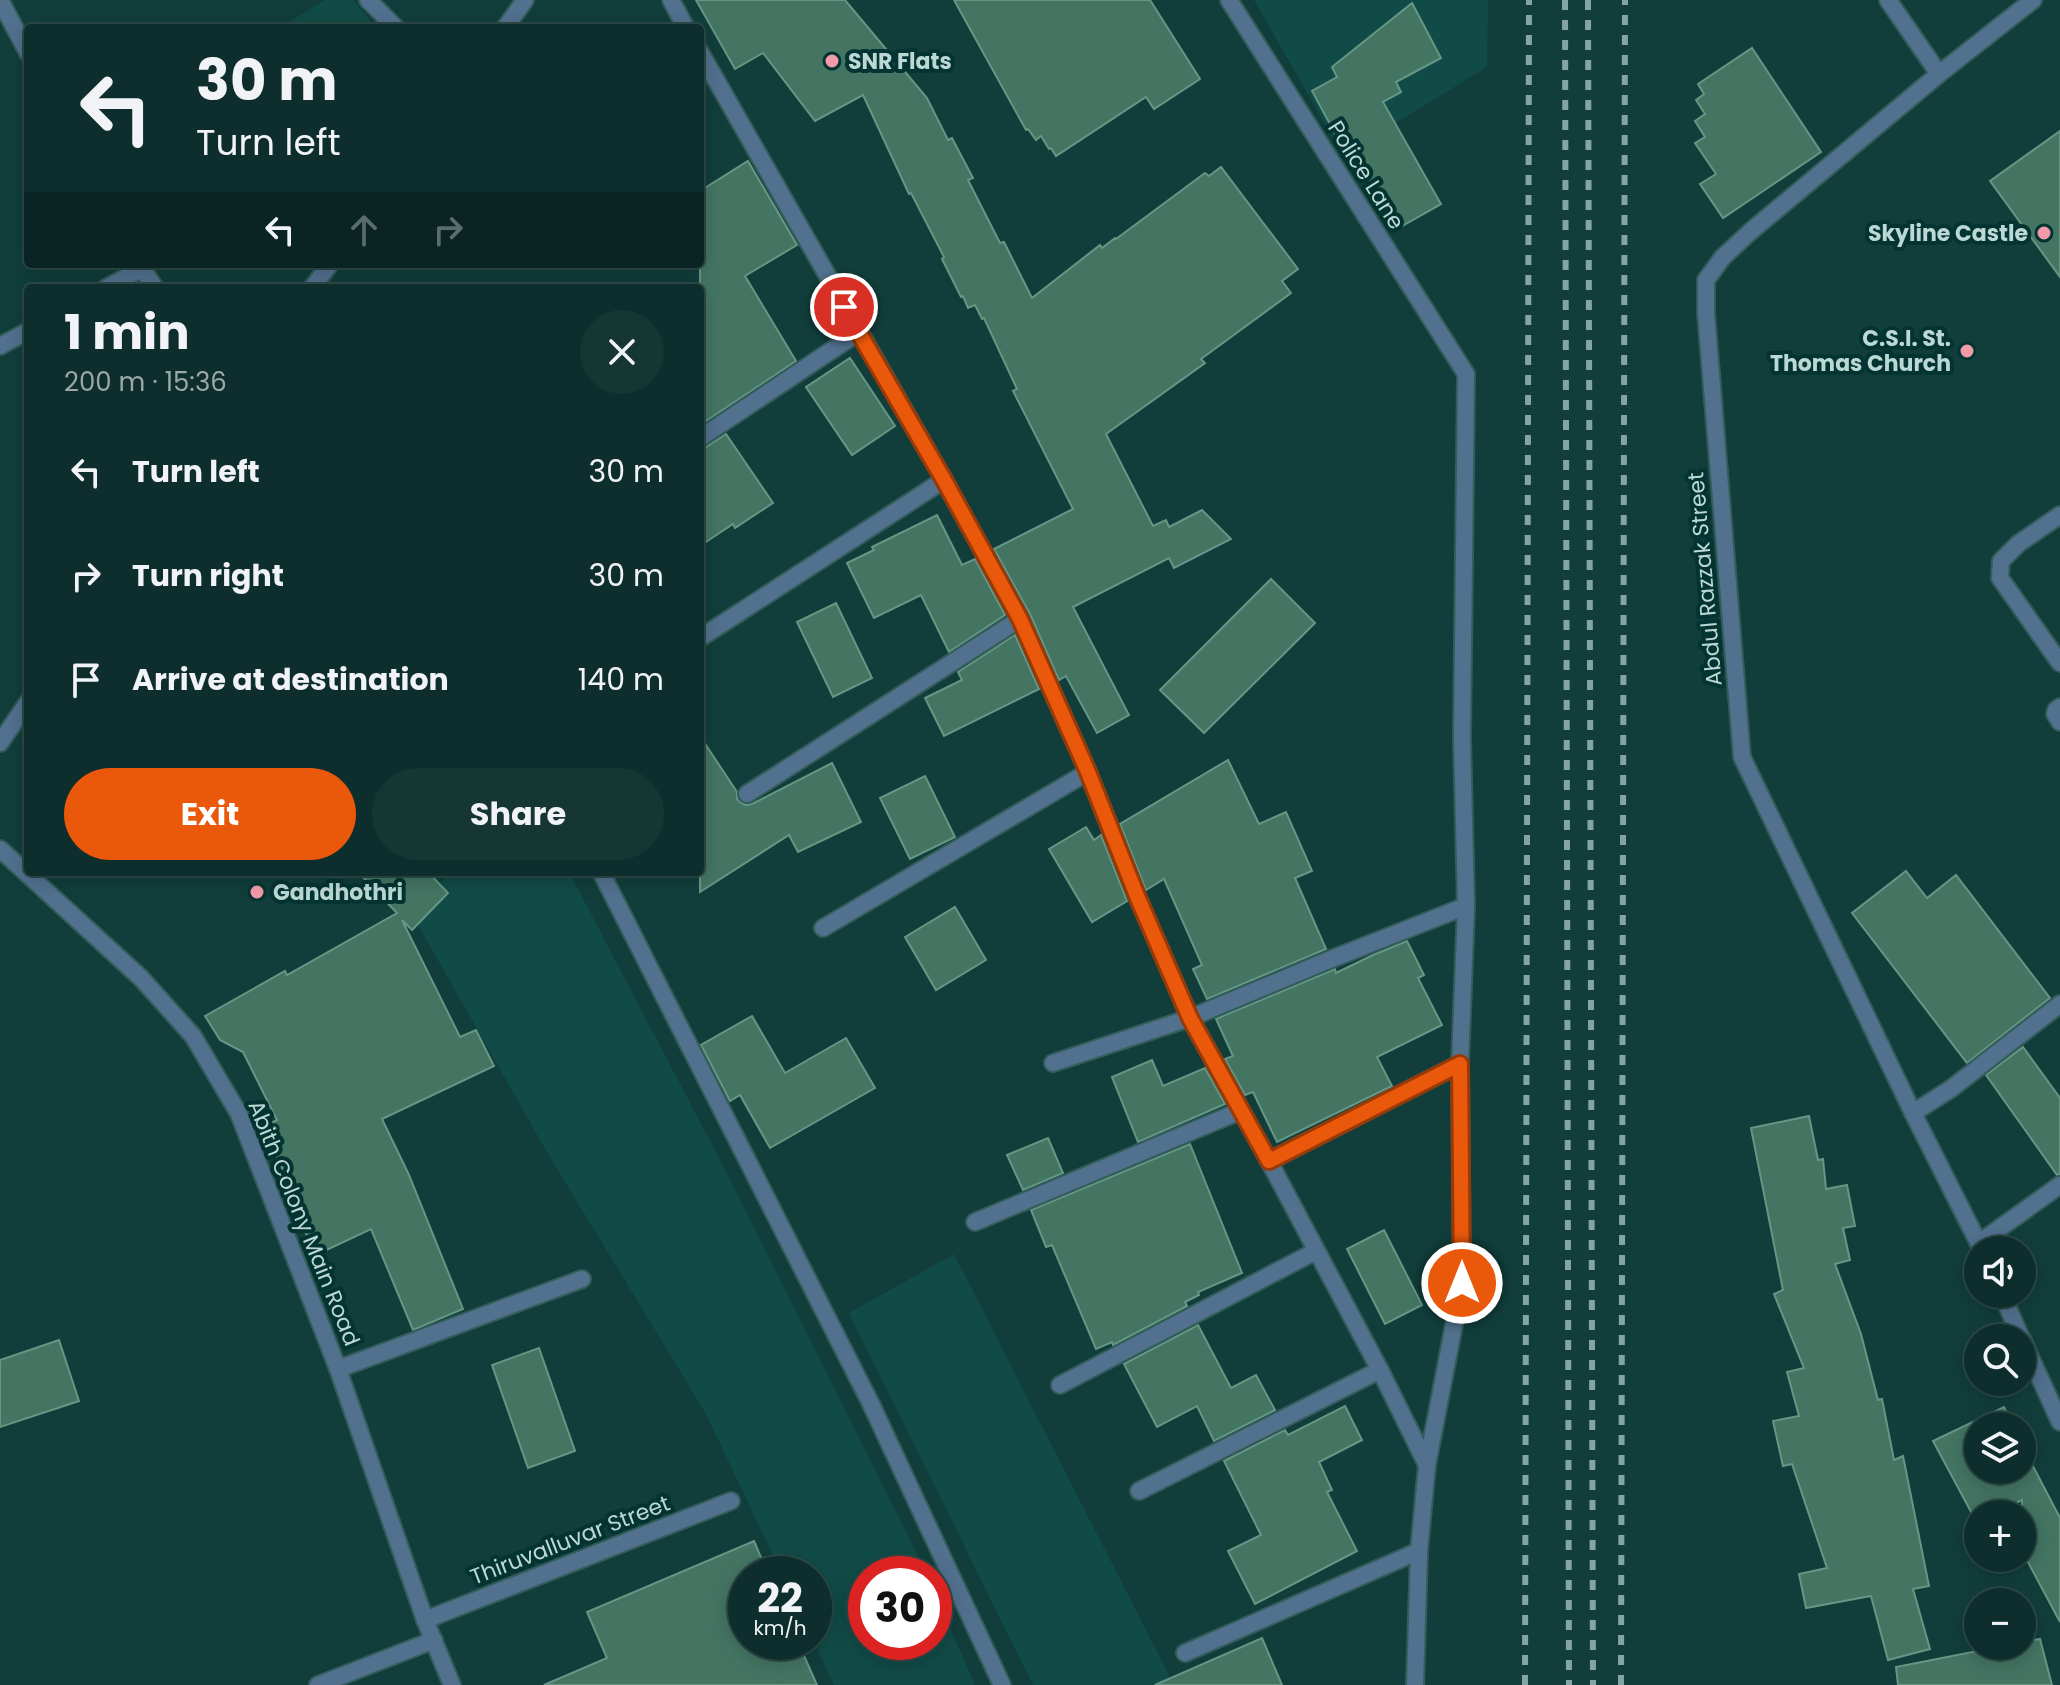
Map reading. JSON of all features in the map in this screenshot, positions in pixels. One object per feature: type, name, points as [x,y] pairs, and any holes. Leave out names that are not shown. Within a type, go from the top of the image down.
[{"type":"street","points":[[0,0],[24,45]]},
{"type":"street","points":[[368,0],[392,24]]},
{"type":"street","points":[[508,24],[525,0]]},
{"type":"street","points":[[671,0],[684,24]]},
{"type":"street","name":"Police Lane","points":[[1229,0],[1466,374],[1462,738],[1466,906]]},
{"type":"street","points":[[1888,0],[1939,74]]},
{"type":"street","name":"Abdul Razzak Street","points":[[1974,1236],[1742,757],[1706,313],[1706,280],[1723,257],[1751,231],[2033,0]]},
{"type":"street","points":[[704,59],[1020,619],[1088,772],[1190,1018],[1380,1370],[1427,1465]]},
{"type":"street","points":[[112,284],[137,268]]},
{"type":"street","points":[[704,435],[859,332]]},
{"type":"street","points":[[0,346],[24,333]]},
{"type":"street","points":[[704,635],[944,480]]},
{"type":"street","points":[[2060,515],[2018,544],[2001,561],[2000,578],[2060,663]]},
{"type":"street","points":[[747,794],[1020,619]]},
{"type":"street","points":[[2060,707],[2055,714],[2060,722]]},
{"type":"street","points":[[0,743],[24,708]]},
{"type":"street","points":[[823,928],[1088,772]]},
{"type":"street","name":"Abith Colony Main Road","points":[[0,849],[24,871]]},
{"type":"street","name":"Abith Colony Main Road","points":[[30,876],[141,978],[193,1036],[239,1114],[338,1369],[425,1620],[452,1685]]},
{"type":"street","points":[[603,876],[871,1404],[1002,1685]]},
{"type":"street","points":[[1053,1063],[1190,1018],[1466,906],[1460,1064],[1462,1283],[1427,1465],[1419,1551],[1415,1685]]},
{"type":"street","points":[[1913,1113],[1952,1088],[2060,1004]]},
{"type":"street","points":[[1269,1161],[1460,1064]]},
{"type":"street","points":[[975,1222],[1240,1111]]},
{"type":"street","points":[[1994,1236],[2060,1185]]},
{"type":"street","points":[[1060,1385],[1316,1251]]},
{"type":"street","points":[[338,1369],[582,1279]]},
{"type":"street","points":[[2036,1369],[2059,1417]]},
{"type":"street","points":[[1139,1491],[1380,1370]]},
{"type":"street","name":"Thiruvalluvar Street","points":[[425,1620],[731,1501]]},
{"type":"street","points":[[1185,1653],[1419,1551]]},
{"type":"street","points":[[318,1685],[434,1640]]},
{"type":"shaded area","points":[[325,0],[353,0],[374,24],[286,24]]},
{"type":"shaded area","points":[[1254,0],[1488,0],[1487,67],[1343,155]]},
{"type":"shaded area","points":[[450,876],[571,876],[733,1185],[918,1556],[848,1556],[848,1660],[952,1660],[952,1632],[975,1685],[834,1685],[822,1660],[832,1660],[832,1556],[773,1556],[706,1414],[547,1152],[405,902]]},
{"type":"shaded area","points":[[954,1254],[1174,1685],[1033,1685],[849,1313]]},
{"type":"building","points":[[696,0],[845,0],[927,98],[948,140],[952,138],[973,178],[968,180],[1032,298],[1100,245],[1102,248],[1116,239],[1205,173],[1209,176],[1221,167],[1298,269],[1282,281],[1291,293],[1201,359],[1205,363],[1106,434],[1153,526],[1166,520],[1169,527],[1202,510],[1231,539],[1174,568],[1169,558],[1073,607],[1129,715],[1097,733],[1066,676],[1059,680],[1030,614],[994,549],[1073,509],[1013,391],[1017,389],[984,318],[975,305],[968,308],[961,297],[863,95],[815,121],[763,53],[735,69]]},
{"type":"building","points":[[954,0],[1150,0],[1200,79],[1154,109],[1146,97],[1056,156],[1041,136],[1036,140],[1026,130]]},
{"type":"building","points":[[1412,3],[1441,58],[1396,82],[1401,92],[1383,102],[1441,204],[1397,229],[1344,136],[1338,139],[1312,91],[1337,77],[1332,67]]},
{"type":"building","points":[[1752,48],[1821,152],[1723,218],[1700,184],[1716,174],[1695,143],[1705,137],[1695,121],[1705,114],[1696,100],[1704,94],[1698,84]]},
{"type":"building","name":"Skyline Castle","points":[[2060,131],[2060,277],[1990,181]]},
{"type":"building","points":[[748,161],[797,245],[745,276],[796,361],[704,422],[704,284],[700,284],[700,268],[704,268],[704,188]]},
{"type":"building","points":[[850,358],[895,426],[852,455],[806,387]]},
{"type":"building","points":[[726,434],[773,503],[735,528],[733,524],[704,543],[704,448]]},
{"type":"building","points":[[937,515],[962,565],[975,559],[1005,615],[949,652],[921,595],[874,618],[847,563]]},
{"type":"building","points":[[1271,579],[1315,623],[1204,733],[1160,690]]},
{"type":"building","points":[[836,603],[872,678],[833,697],[797,622]]},
{"type":"building","points":[[1015,635],[1039,689],[944,736],[925,698],[962,680],[958,672]]},
{"type":"building","points":[[704,742],[737,792],[737,799],[746,805],[832,763],[861,822],[798,852],[789,835],[700,892],[700,876],[704,876]]},
{"type":"building","points":[[1228,760],[1259,824],[1286,812],[1312,871],[1295,878],[1326,949],[1207,999],[1193,969],[1202,965],[1164,879],[1146,890],[1120,824]]},
{"type":"building","points":[[925,776],[955,837],[910,859],[880,798]]},
{"type":"building","points":[[1086,827],[1094,840],[1101,835],[1127,901],[1092,922],[1049,849]]},
{"type":"building","points":[[1906,871],[1927,898],[1956,875],[2050,998],[1967,1063],[1852,913]]},
{"type":"building","points":[[362,876],[432,876],[448,893],[412,930],[402,920],[460,1037],[476,1030],[494,1066],[382,1119],[409,1175],[463,1309],[413,1330],[371,1229],[316,1255],[298,1217],[304,1215],[263,1127],[277,1120],[243,1052],[220,1040],[205,1016],[285,971],[287,975],[397,913]]},
{"type":"building","points":[[955,907],[986,960],[936,990],[905,937]]},
{"type":"building","points":[[1407,941],[1424,975],[1418,978],[1442,1025],[1377,1057],[1392,1086],[1277,1142],[1253,1092],[1245,1095],[1225,1059],[1233,1056],[1216,1019],[1335,969],[1336,973]]},
{"type":"building","points":[[752,1016],[785,1073],[846,1038],[875,1088],[770,1148],[740,1095],[730,1101],[701,1045]]},
{"type":"building","points":[[2023,1047],[2060,1098],[2060,1174],[2057,1175],[1986,1075]]},
{"type":"building","points":[[1152,1060],[1163,1086],[1205,1068],[1225,1104],[1138,1142],[1112,1077]]},
{"type":"building","points":[[1809,1116],[1818,1160],[1823,1159],[1826,1189],[1847,1185],[1855,1226],[1843,1228],[1850,1260],[1835,1264],[1861,1334],[1878,1400],[1882,1399],[1894,1460],[1903,1456],[1929,1586],[1913,1589],[1930,1649],[1888,1660],[1871,1596],[1806,1608],[1799,1574],[1827,1568],[1792,1464],[1783,1466],[1773,1421],[1799,1416],[1787,1372],[1804,1368],[1774,1294],[1783,1290],[1751,1128]]},
{"type":"building","points":[[1048,1138],[1063,1173],[1023,1190],[1007,1155]]},
{"type":"building","points":[[1190,1144],[1242,1273],[1198,1292],[1199,1295],[1185,1302],[1187,1306],[1113,1345],[1112,1342],[1096,1349],[1052,1245],[1046,1247],[1031,1210]]},
{"type":"building","points":[[1384,1230],[1422,1305],[1385,1324],[1347,1249]]},
{"type":"building","points":[[1198,1325],[1231,1388],[1256,1375],[1275,1410],[1214,1441],[1197,1406],[1157,1427],[1124,1364]]},
{"type":"building","points":[[59,1340],[79,1401],[0,1427],[0,1360]]},
{"type":"building","points":[[539,1348],[575,1451],[528,1468],[492,1365]]},
{"type":"building","points":[[1345,1406],[1362,1440],[1319,1462],[1332,1490],[1327,1492],[1357,1551],[1255,1604],[1228,1551],[1261,1535],[1224,1461],[1285,1430],[1288,1435]]},
{"type":"building","points":[[1964,1426],[1964,1484],[2036,1484],[2036,1472],[2060,1518],[2060,1622],[2033,1572],[2036,1572],[2036,1500],[1965,1500],[1933,1441]]},
{"type":"building","points":[[754,1541],[760,1556],[728,1556],[728,1660],[806,1660],[817,1685],[544,1685],[607,1658],[587,1612]]},
{"type":"building","points":[[1262,1638],[1282,1685],[1155,1685]]},
{"type":"building","points":[[2040,1639],[2052,1685],[1898,1685],[1896,1667],[1964,1654],[1964,1660],[2036,1660],[2036,1640]]},
{"type":"railway","points":[[1525,1685],[1529,0]]},
{"type":"railway","points":[[1565,0],[1569,1685]]},
{"type":"railway","points":[[1588,0],[1593,1685]]},
{"type":"railway","points":[[1621,1685],[1625,0]]},
{"type":"place","name":"SNR Flats","points":[[832,61]]},
{"type":"place","name":"Skyline Castle","points":[[2044,233]]},
{"type":"place","name":"C.S.I. St. Thomas Church","points":[[1967,351]]},
{"type":"place","name":"Gandhothri","points":[[257,892]]},
{"type":"route","points":[[844,307],[1020,619],[1088,772],[1190,1018],[1269,1161],[1460,1064],[1462,1283]]}]
